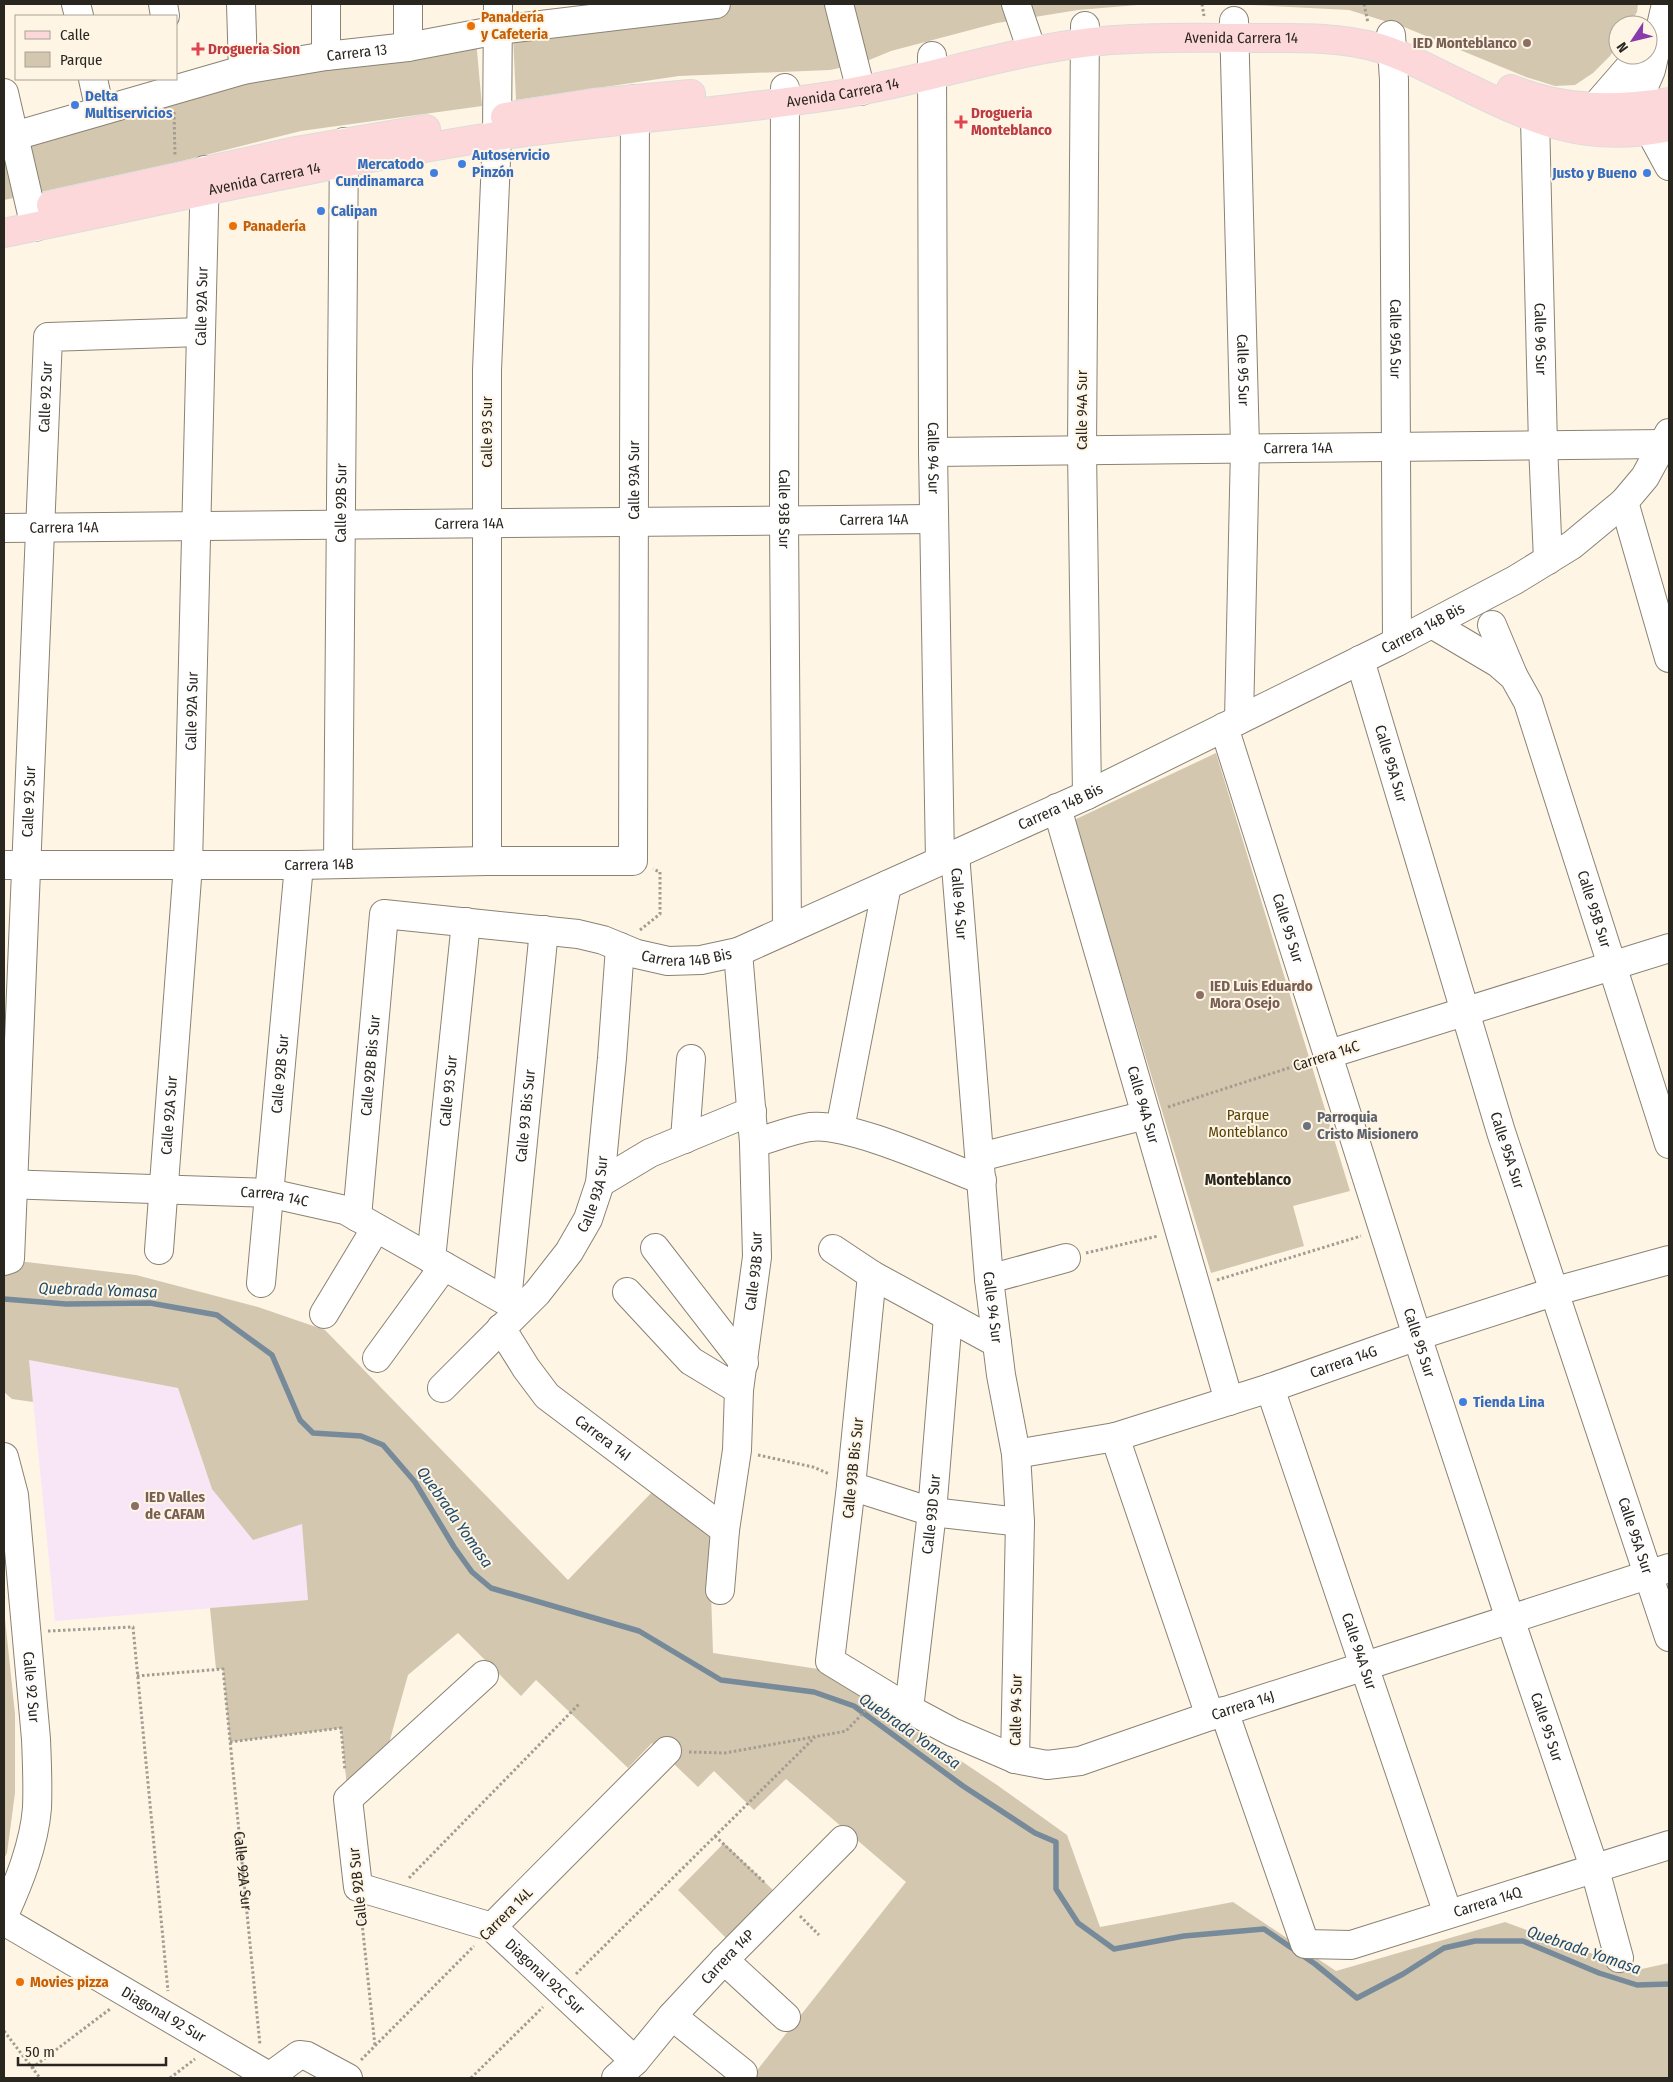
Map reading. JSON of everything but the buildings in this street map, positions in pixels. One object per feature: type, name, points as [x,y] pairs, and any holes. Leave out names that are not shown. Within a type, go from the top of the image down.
[{"type":"main road","name":"Avenida Carrera 14","points":[[4,216],[33,218],[344,153],[497,127],[634,109],[785,96],[827,84],[860,84],[932,65],[976,45],[1029,43],[1085,34],[1118,23],[1235,29],[1324,21],[1379,30],[1535,99],[1577,107],[1590,120]]},
{"type":"main road","name":"Avenida Carrera 14","points":[[1379,30],[1534,118],[1590,120],[1647,131]]},
{"type":"main road","name":"Avenida Carrera 14","points":[[1590,120],[1636,107],[1669,102]]},
{"type":"main road","name":"Avenida Carrera 14","points":[[4,233],[33,218],[175,177],[205,181]]},
{"type":"street","points":[[241,4],[243,70]]},
{"type":"street","points":[[326,4],[326,56]]},
{"type":"street","points":[[408,4],[408,47]]},
{"type":"street","name":"Carrera 13","points":[[9,138],[100,111],[173,84],[326,56],[408,47],[498,17],[716,4]]},
{"type":"street","points":[[839,4],[860,84]]},
{"type":"street","points":[[1016,4],[1029,43]]},
{"type":"street","name":"Calle 93 Sur","points":[[487,861],[487,370],[497,127],[498,17]]},
{"type":"street","points":[[1659,23],[1651,70],[1636,107],[1647,131],[1669,166]]},
{"type":"street","name":"Calle 95 Sur","points":[[1235,29],[1245,447],[1232,724],[1329,1054],[1383,1229],[1510,1619],[1595,1870],[1619,1958]]},
{"type":"street","name":"Calle 95A Sur","points":[[1379,30],[1394,90],[1397,642]]},
{"type":"street","name":"Calle 94A Sur","points":[[1085,34],[1082,450],[1087,795]]},
{"type":"street","name":"Calle 94 Sur","points":[[932,65],[934,519],[947,858],[981,1169],[997,1342],[1001,1375],[1016,1454],[1020,1522],[1015,1759]]},
{"type":"street","points":[[1590,120],[1632,65]]},
{"type":"street","points":[[93,80],[100,111]]},
{"type":"street","points":[[4,93],[9,138],[33,218]]},
{"type":"street","name":"Calle 93B Sur","points":[[785,96],[784,520],[787,930]]},
{"type":"street","name":"Calle 93A Sur","points":[[633,861],[634,109]]},
{"type":"street","name":"Calle 96 Sur","points":[[1534,118],[1548,560]]},
{"type":"street","name":"Calle 92B Sur","points":[[338,864],[339,525],[344,153]]},
{"type":"street","name":"Calle 92A Sur","points":[[158,1250],[188,865],[205,181]]},
{"type":"street","name":"Calle 92 Sur","points":[[4,1262],[10,1260],[8,1184],[15,865],[40,528],[48,337],[201,332]]},
{"type":"street","name":"Carrera 14A","points":[[933,452],[1543,445],[1667,438]]},
{"type":"street","name":"Carrera 14B Bis","points":[[384,914],[578,934],[603,940],[637,954],[668,961],[701,960],[738,952],[1087,795],[1397,642],[1481,598],[1548,560],[1593,529],[1624,502],[1645,477],[1667,438]]},
{"type":"street","points":[[1624,502],[1669,658]]},
{"type":"street","name":"Carrera 14A","points":[[4,528],[934,519]]},
{"type":"street","name":"Calle 95B Sur","points":[[1432,624],[1498,663],[1514,677]]},
{"type":"street","name":"Calle 95B Sur","points":[[1492,625],[1514,677],[1528,702],[1669,1144]]},
{"type":"street","name":"Calle 95A Sur","points":[[1360,660],[1501,1132],[1556,1291],[1659,1571],[1669,1637]]},
{"type":"street","name":"Calle 94A Sur","points":[[1057,808],[1229,1401]]},
{"type":"street","name":"Carrera 14B","points":[[15,865],[299,865],[487,861],[633,861]]},
{"type":"street","name":"Calle 92B Sur","points":[[260,1283],[299,865]]},
{"type":"street","points":[[840,1129],[887,885]]},
{"type":"street","name":"Calle 92B Bis Sur","points":[[324,1314],[366,1222],[384,914]]},
{"type":"street","name":"Calle 93 Sur","points":[[437,1262],[466,922]]},
{"type":"street","name":"Calle 93 Bis Sur","points":[[509,1313],[544,930]]},
{"type":"street","name":"Calle 93A Sur","points":[[442,1388],[509,1313],[537,1293],[569,1252],[588,1219],[600,1183],[620,947]]},
{"type":"street","name":"Carrera 14C","points":[[1329,1054],[1669,948]]},
{"type":"street","name":"Calle 93B Sur","points":[[720,1590],[737,1450],[739,1390],[757,1257],[754,1143],[738,952]]},
{"type":"street","points":[[685,1139],[691,1058]]},
{"type":"street","points":[[600,1183],[650,1153],[752,1111]]},
{"type":"street","points":[[754,1143],[810,1127],[840,1129],[891,1146],[981,1169],[1146,1114]]},
{"type":"street","name":"Carrera 14C","points":[[8,1184],[269,1193],[345,1210],[437,1262],[509,1313]]},
{"type":"street","points":[[655,1248],[744,1363]]},
{"type":"street","points":[[833,1249],[872,1276],[997,1342]]},
{"type":"street","points":[[990,1279],[1066,1258]]},
{"type":"street","name":"Carrera 14G","points":[[1016,1454],[1115,1437],[1270,1388],[1417,1336],[1556,1291],[1669,1260]]},
{"type":"street","points":[[377,1358],[437,1262]]},
{"type":"street","name":"Calle 93B Bis Sur","points":[[830,1660],[851,1486],[872,1276]]},
{"type":"street","points":[[627,1292],[690,1361],[739,1390]]},
{"type":"street","name":"Carrera 14I","points":[[509,1313],[526,1368],[548,1396],[726,1530]]},
{"type":"street","name":"Calle 93D Sur","points":[[909,1709],[932,1512],[948,1317]]},
{"type":"street","name":"Calle 94A Sur","points":[[1270,1388],[1448,1914]]},
{"type":"street","points":[[1115,1437],[1217,1714]]},
{"type":"street","name":"Calle 92 Sur","points":[[4,1457],[14,1495],[36,1739],[37,1810],[31,1844],[16,1889],[4,1915]]},
{"type":"street","points":[[851,1486],[932,1512],[1020,1522]]},
{"type":"street","name":"Carrera 14J","points":[[830,1660],[909,1709],[952,1732],[1015,1759],[1047,1765],[1080,1761],[1217,1714],[1659,1571]]},
{"type":"street","points":[[348,1799],[484,1674]]},
{"type":"street","name":"Carrera 14Q","points":[[1217,1714],[1305,1944],[1351,1945],[1669,1846]]},
{"type":"street","name":"Carrera 14L","points":[[492,1927],[667,1751]]},
{"type":"street","name":"Calle 92B Sur","points":[[348,1799],[358,1887]]},
{"type":"street","name":"Carrera 14P","points":[[626,2070],[672,2016],[724,1960],[843,1840]]},
{"type":"street","name":"Diagonal 92C Sur","points":[[358,1887],[492,1927],[559,1990],[626,2070]]},
{"type":"street","name":"Diagonal 92 Sur","points":[[4,1921],[268,2076]]},
{"type":"street","points":[[724,1960],[786,2017]]},
{"type":"street","points":[[672,2016],[744,2073]]},
{"type":"street","points":[[268,2076],[298,2055],[307,2056],[346,2077]]},
{"type":"path","points":[[173,84],[175,177]]},
{"type":"path","points":[[620,947],[660,914],[660,872],[633,861]]},
{"type":"path","name":"Carrera 14C","points":[[1146,1114],[1329,1054]]},
{"type":"path","points":[[1196,1287],[1383,1229]]},
{"type":"path","points":[[1066,1258],[1179,1230]]},
{"type":"path","points":[[737,1450],[813,1466],[851,1486]]},
{"type":"path","points":[[26,1632],[133,1627],[171,2020]]},
{"type":"path","name":"Calle 92A Sur","points":[[137,1676],[223,1669],[268,2076]]},
{"type":"path","points":[[392,1896],[580,1703]]},
{"type":"path","points":[[667,1751],[725,1753],[846,1731],[867,1708]]},
{"type":"path","points":[[230,1742],[341,1728],[348,1799]]},
{"type":"path","points":[[471,2078],[815,1737]]},
{"type":"path","name":"Calle 92B Sur","points":[[358,1887],[375,2046]]},
{"type":"path","name":"Carrera 14L","points":[[346,2077],[492,1927]]},
{"type":"path","points":[[32,2068],[129,1994]]},
{"type":"path","points":[[4,2031],[40,2078]]},
{"type":"path","points":[[170,2078],[214,2044]]},
{"type":"shaded area","name":"IED Valles de CAFAM","points":[[29,1360],[178,1388],[212,1489],[302,1523],[309,1600],[55,1621]]},
{"type":"green space","points":[[712,4],[1149,4],[1078,10],[997,23],[891,51],[862,63],[830,70],[679,76],[516,100],[513,35]]},
{"type":"green space","name":"IED Monteblanco","points":[[1231,4],[1638,4],[1635,15],[1608,15],[1608,58],[1593,73],[1575,85],[1555,86],[1526,77],[1404,27],[1349,10]]},
{"type":"green space","points":[[476,40],[482,106],[301,131],[178,162],[4,200],[4,149],[229,80]]},
{"type":"green space","name":"Parque Monteblanco","points":[[1216,753],[1350,1191],[1293,1206],[1304,1246],[1211,1273],[1074,820]]},
{"type":"green space","points":[[18,1261],[136,1275],[258,1307],[325,1330],[568,1580],[653,1491],[709,1532],[713,1653],[825,1670],[997,1785],[1067,1835],[1100,1927],[1233,1902],[1336,1971],[1505,1922],[1637,1970],[1669,1963],[1669,2078],[751,2078],[906,1882],[786,1779],[754,1810],[714,1771],[698,1787],[652,1743],[628,1768],[536,1680],[521,1696],[458,1633],[408,1675],[386,1754],[347,1787],[341,1728],[230,1742],[223,1669],[216,1669],[210,1608],[308,1600],[302,1524],[253,1540],[212,1489],[178,1388],[29,1360],[33,1402],[12,1399],[4,1392],[4,1270]]},
{"type":"green space","points":[[4,1609],[15,1714],[15,1793],[7,1853],[4,1859]]},
{"type":"green space","points":[[724,1843],[775,1892],[728,1940],[678,1890]]},
{"type":"waterway","name":"Quebrada Yomasa","points":[[4,1299],[66,1304],[150,1303],[217,1315],[272,1355],[300,1420],[313,1433],[361,1436],[383,1445],[415,1482],[454,1547],[472,1572],[491,1588],[639,1631],[721,1680],[814,1692],[854,1706],[963,1786],[1035,1833],[1056,1842],[1056,1889],[1078,1923],[1114,1949],[1184,1936],[1264,1929],[1315,1964],[1357,1998],[1403,1974],[1444,1948],[1475,1941],[1523,1941],[1599,1973],[1637,1985],[1669,1984]]},
{"type":"place","name":"Panadería y Cafeteria","points":[[471,26]]},
{"type":"place","name":"IED Monteblanco","points":[[1527,43]]},
{"type":"place","name":"Drogueria Sion","points":[[198,49]]},
{"type":"place","name":"Delta Multiservicios","points":[[75,105]]},
{"type":"place","name":"Drogueria Monteblanco","points":[[961,122]]},
{"type":"place","name":"Autoservicio Pinzón","points":[[462,164]]},
{"type":"place","name":"Mercatodo Cundinamarca","points":[[434,173]]},
{"type":"place","name":"Justo y Bueno","points":[[1647,173]]},
{"type":"place","name":"Calipan","points":[[321,211]]},
{"type":"place","name":"Panadería","points":[[233,226]]},
{"type":"place","name":"IED Luis Eduardo Mora Osejo","points":[[1200,995]]},
{"type":"place","name":"Parroquia Cristo Misionero","points":[[1307,1126]]},
{"type":"place","name":"Tienda Lina","points":[[1463,1402]]},
{"type":"place","name":"IED Valles de CAFAM","points":[[135,1506]]},
{"type":"place","name":"Movies pizza","points":[[20,1982]]},
{"type":"district","name":"Monteblanco","points":[[1248,1179]]}]
